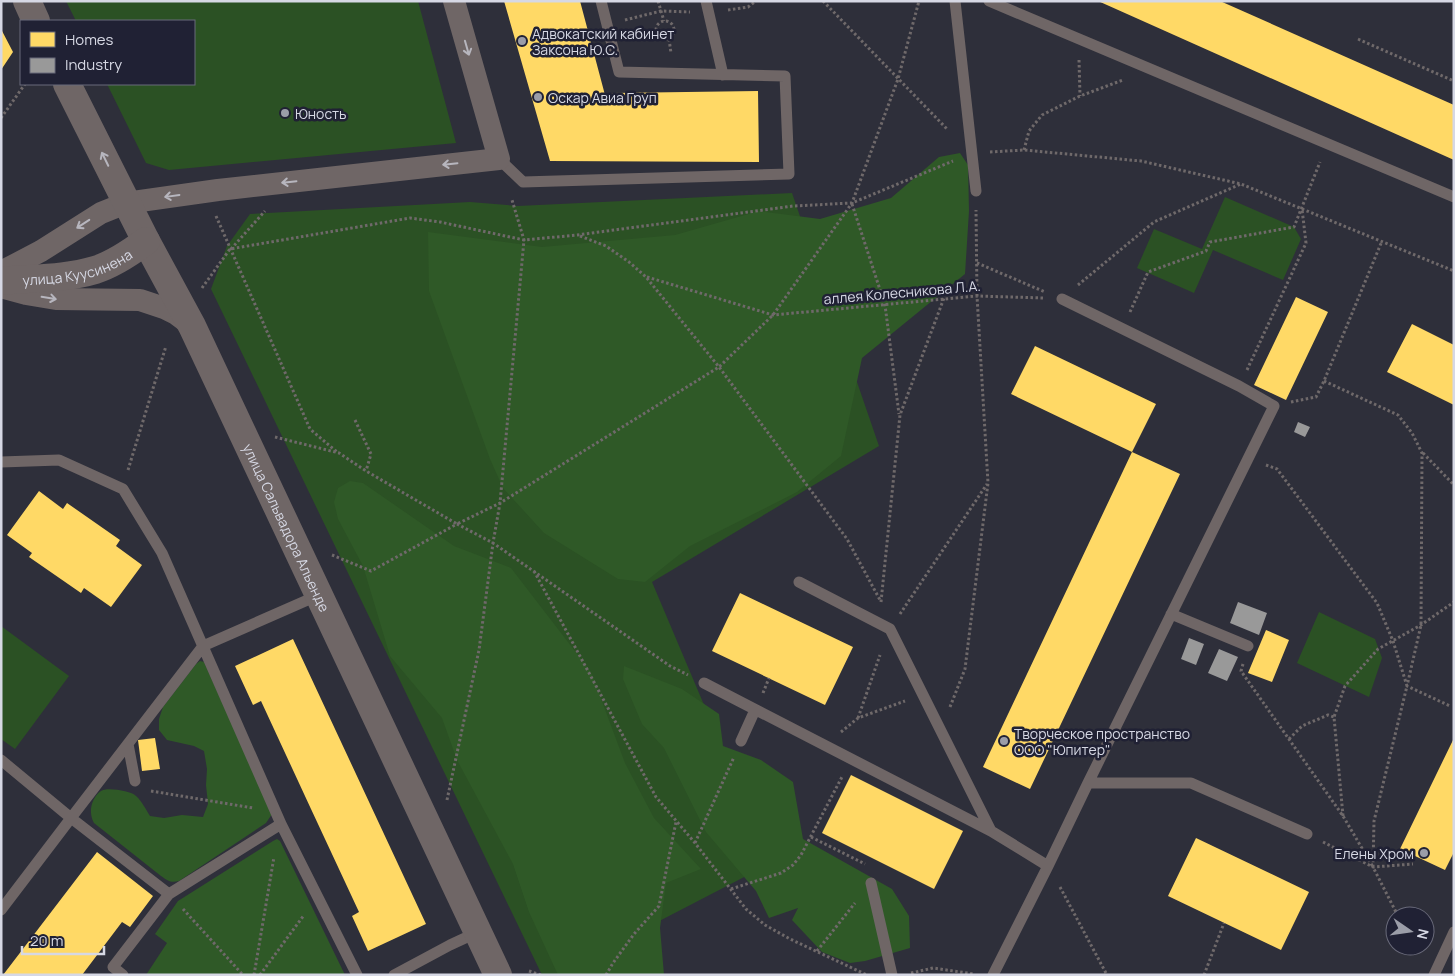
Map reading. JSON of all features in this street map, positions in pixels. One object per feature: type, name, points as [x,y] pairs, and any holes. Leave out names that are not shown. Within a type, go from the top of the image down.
[{"type":"street","points":[[27,1],[36,20]]},
{"type":"street","points":[[1,272],[41,251],[100,213],[126,203],[218,190],[499,158],[454,1]]},
{"type":"street","name":"улица Сальвадора Альенде","points":[[68,85],[126,203],[192,326],[498,975]]},
{"type":"street","name":"улица Куусинена","points":[[1,281],[65,276],[94,270],[121,259],[146,241]]},
{"type":"street","points":[[1,287],[26,294],[56,299],[140,300],[164,308],[192,326]]},
{"type":"lane","points":[[499,158],[524,182],[789,174],[785,76],[619,72],[601,1]]},
{"type":"lane","points":[[955,1],[976,192]]},
{"type":"lane","points":[[989,1],[1451,197]]},
{"type":"lane","points":[[707,7],[722,75]]},
{"type":"lane","points":[[993,975],[1274,406],[1239,386],[1062,299]]},
{"type":"lane","points":[[1,462],[59,460],[123,489],[162,553],[281,824],[357,975]]},
{"type":"lane","points":[[800,582],[890,629],[991,831]]},
{"type":"lane","points":[[1,910],[203,646],[319,594]]},
{"type":"lane","points":[[1171,614],[1248,646]]},
{"type":"lane","points":[[704,684],[991,831],[1048,866]]},
{"type":"lane","points":[[741,741],[755,710]]},
{"type":"lane","points":[[128,744],[135,781]]},
{"type":"lane","points":[[1,760],[71,818],[169,894]]},
{"type":"lane","points":[[1088,783],[1191,783],[1307,834]]},
{"type":"lane","points":[[123,975],[113,967],[169,894],[281,824]]},
{"type":"lane","points":[[871,884],[892,975]]},
{"type":"lane","points":[[394,975],[478,932]]},
{"type":"lane","points":[[1434,975],[1454,932]]},
{"type":"path","points":[[658,1],[664,21]]},
{"type":"path","points":[[748,7],[756,1]]},
{"type":"path","points":[[823,1],[972,153]]},
{"type":"path","points":[[324,552],[371,570],[500,503],[719,367],[773,315],[852,203],[898,79],[918,1]]},
{"type":"path","points":[[607,24],[661,11],[707,7]]},
{"type":"path","points":[[664,21],[672,23],[675,29],[672,38],[666,40],[660,38],[656,33],[657,26],[664,21]]},
{"type":"path","points":[[1078,39],[1080,96]]},
{"type":"path","points":[[1358,39],[1454,81]]},
{"type":"path","points":[[1024,150],[1029,131],[1042,115],[1080,96],[1151,70]]},
{"type":"path","points":[[1,118],[24,85]]},
{"type":"path","points":[[1122,329],[1148,272],[1206,251],[1210,242],[1294,227],[1327,144]]},
{"type":"path","points":[[230,249],[410,218],[440,222],[524,240],[577,235],[793,206],[852,203],[972,153],[1024,150],[1141,161],[1240,184],[1454,271]]},
{"type":"path","points":[[977,262],[1062,299],[1154,222],[1240,184]]},
{"type":"path","points":[[941,730],[965,669],[988,483],[977,296],[976,192]]},
{"type":"path","points":[[446,804],[479,650],[500,503],[524,240],[512,199]]},
{"type":"path","points":[[577,235],[606,246],[646,277],[719,367],[847,539],[881,603],[900,415],[885,304],[852,203]]},
{"type":"path","points":[[1239,386],[1306,243],[1302,208]]},
{"type":"path","points":[[201,288],[230,249],[267,209]]},
{"type":"path","points":[[214,210],[310,429],[338,453],[457,524],[493,543],[670,666],[704,684]]},
{"type":"path","points":[[1274,406],[1316,397],[1382,241]]},
{"type":"path","points":[[646,277],[773,315]]},
{"type":"path","name":"аллея Колесникова Л.А.","points":[[773,315],[977,296],[1062,299]]},
{"type":"path","points":[[900,415],[944,298]]},
{"type":"path","points":[[123,489],[166,346]]},
{"type":"path","points":[[1324,381],[1398,415],[1412,433],[1422,453],[1454,485]]},
{"type":"path","points":[[355,420],[371,454],[366,471]]},
{"type":"path","points":[[270,436],[338,453]]},
{"type":"path","points":[[1373,868],[1374,821],[1421,625],[1422,453]]},
{"type":"path","points":[[1249,457],[1277,469],[1377,603],[1393,640],[1407,686],[1450,706]]},
{"type":"path","points":[[858,718],[890,629],[988,483]]},
{"type":"path","points":[[534,571],[656,797],[695,843],[746,909],[765,925],[790,939],[867,975]]},
{"type":"path","points":[[1343,816],[1334,717],[1345,686],[1378,649],[1421,625],[1454,602]]},
{"type":"path","points":[[1248,646],[1240,671],[1343,816],[1393,906]]},
{"type":"path","points":[[824,744],[858,718],[923,695]]},
{"type":"path","points":[[1289,739],[1302,726],[1328,715],[1334,717]]},
{"type":"path","points":[[695,843],[741,741]]},
{"type":"path","points":[[731,890],[782,873],[793,865],[811,837],[851,759]]},
{"type":"path","points":[[135,781],[141,790],[276,812]]},
{"type":"path","points":[[606,975],[634,934],[659,906],[676,822]]},
{"type":"path","points":[[1307,834],[1373,868],[1412,864]]},
{"type":"path","points":[[811,837],[868,866]]},
{"type":"path","points":[[254,975],[276,849]]},
{"type":"path","points":[[1048,866],[1107,975]]},
{"type":"path","points":[[817,951],[871,884]]},
{"type":"path","points":[[169,894],[242,975]]},
{"type":"path","points":[[260,975],[318,897]]},
{"type":"path","points":[[1204,975],[1224,923]]},
{"type":"path","points":[[909,973],[933,968],[980,975]]},
{"type":"path","points":[[529,971],[542,975]]},
{"type":"green space","name":"Юность","points":[[66,1],[418,1],[456,143],[169,170],[146,163],[107,85],[195,85],[195,20],[76,20]]},
{"type":"green space","points":[[960,153],[968,165],[969,211],[965,274],[862,358],[841,456],[797,492],[690,546],[645,582],[618,579],[544,533],[503,488],[490,459],[429,291],[428,232],[542,247],[675,235],[759,211],[820,219],[891,198],[939,157]]},
{"type":"green space","points":[[792,193],[879,446],[652,582],[771,863],[642,930],[645,975],[542,975],[211,289],[227,246],[250,214],[470,202],[518,206]]},
{"type":"green space","points":[[1225,197],[1294,227],[1301,239],[1283,280],[1213,250],[1194,293],[1137,268],[1154,229],[1202,249]]},
{"type":"green space","points":[[350,481],[363,483],[454,546],[511,568],[591,672],[625,763],[654,818],[701,869],[666,883],[660,928],[664,975],[558,975],[529,912],[513,864],[457,760],[442,718],[390,656],[363,566],[338,519],[334,502],[338,488]]},
{"type":"green space","points":[[1319,612],[1375,639],[1382,658],[1369,697],[1297,663]]},
{"type":"green space","points":[[1,626],[69,676],[15,749],[1,739]]},
{"type":"green space","points":[[200,661],[204,662],[272,814],[266,823],[179,881],[172,882],[161,876],[94,823],[91,810],[95,798],[101,791],[113,790],[124,791],[136,796],[150,816],[164,818],[182,815],[203,817],[208,804],[207,769],[204,751],[194,746],[167,740],[159,730],[159,719],[163,707]]},
{"type":"green space","points":[[624,666],[682,689],[719,714],[723,746],[761,760],[793,782],[803,839],[892,889],[909,916],[910,948],[865,961],[850,963],[822,952],[792,920],[798,908],[769,918],[756,891],[706,832],[664,748],[642,724],[623,679]]},
{"type":"green space","points":[[277,839],[280,841],[345,975],[146,975],[167,943],[155,934],[178,901]]},
{"type":"building: Homes","points":[[504,1],[580,1],[605,95],[614,93],[758,91],[759,162],[550,161]]},
{"type":"building: Homes","points":[[1098,1],[1220,1],[1454,105],[1454,160]]},
{"type":"building: Homes","points":[[1,29],[13,52],[1,70]]},
{"type":"building: Homes","points":[[1296,297],[1328,312],[1286,400],[1254,385]]},
{"type":"building: Homes","points":[[1412,324],[1454,345],[1454,405],[1387,372]]},
{"type":"building: Homes","points":[[1035,346],[1156,404],[1132,452],[1011,394]]},
{"type":"building: Homes","points":[[1132,452],[1180,474],[1030,789],[983,767]]},
{"type":"building: Homes","points":[[39,491],[63,509],[67,503],[120,540],[116,546],[142,565],[111,607],[84,588],[81,593],[29,557],[32,553],[7,535]]},
{"type":"building: Homes","points":[[740,593],[853,647],[825,705],[712,651]]},
{"type":"building: Homes","points":[[1266,630],[1289,640],[1272,682],[1248,673]]},
{"type":"building: Homes","points":[[293,639],[426,924],[368,951],[352,916],[359,912],[261,701],[253,705],[235,666]]},
{"type":"building: Homes","points":[[155,738],[160,769],[142,771],[138,740]]},
{"type":"building: Homes","points":[[1454,738],[1454,852],[1445,870],[1400,849]]},
{"type":"building: Homes","points":[[851,775],[963,831],[934,889],[822,833]]},
{"type":"building: Homes","points":[[1196,838],[1309,892],[1281,950],[1168,896]]},
{"type":"building: Homes","points":[[97,852],[153,896],[130,927],[122,922],[82,975],[3,975]]},
{"type":"building: Industry","points":[[1298,422],[1310,427],[1305,437],[1294,432]]},
{"type":"building: Industry","points":[[1238,602],[1267,613],[1259,635],[1230,623]]},
{"type":"building: Industry","points":[[1189,638],[1204,644],[1196,665],[1181,659]]},
{"type":"building: Industry","points":[[1219,649],[1238,657],[1227,681],[1208,673]]},
{"type":"place","name":"Адвокатский кабинет Заксона Ю.С.","points":[[522,41]]},
{"type":"place","name":"Оскар Авиа Груп","points":[[538,97]]},
{"type":"place","name":"Юность","points":[[285,113]]},
{"type":"place","name":"Творческое пространство ООО \"Юпитер\"","points":[[1004,741]]},
{"type":"place","name":"Елены Хром","points":[[1424,853]]}]
